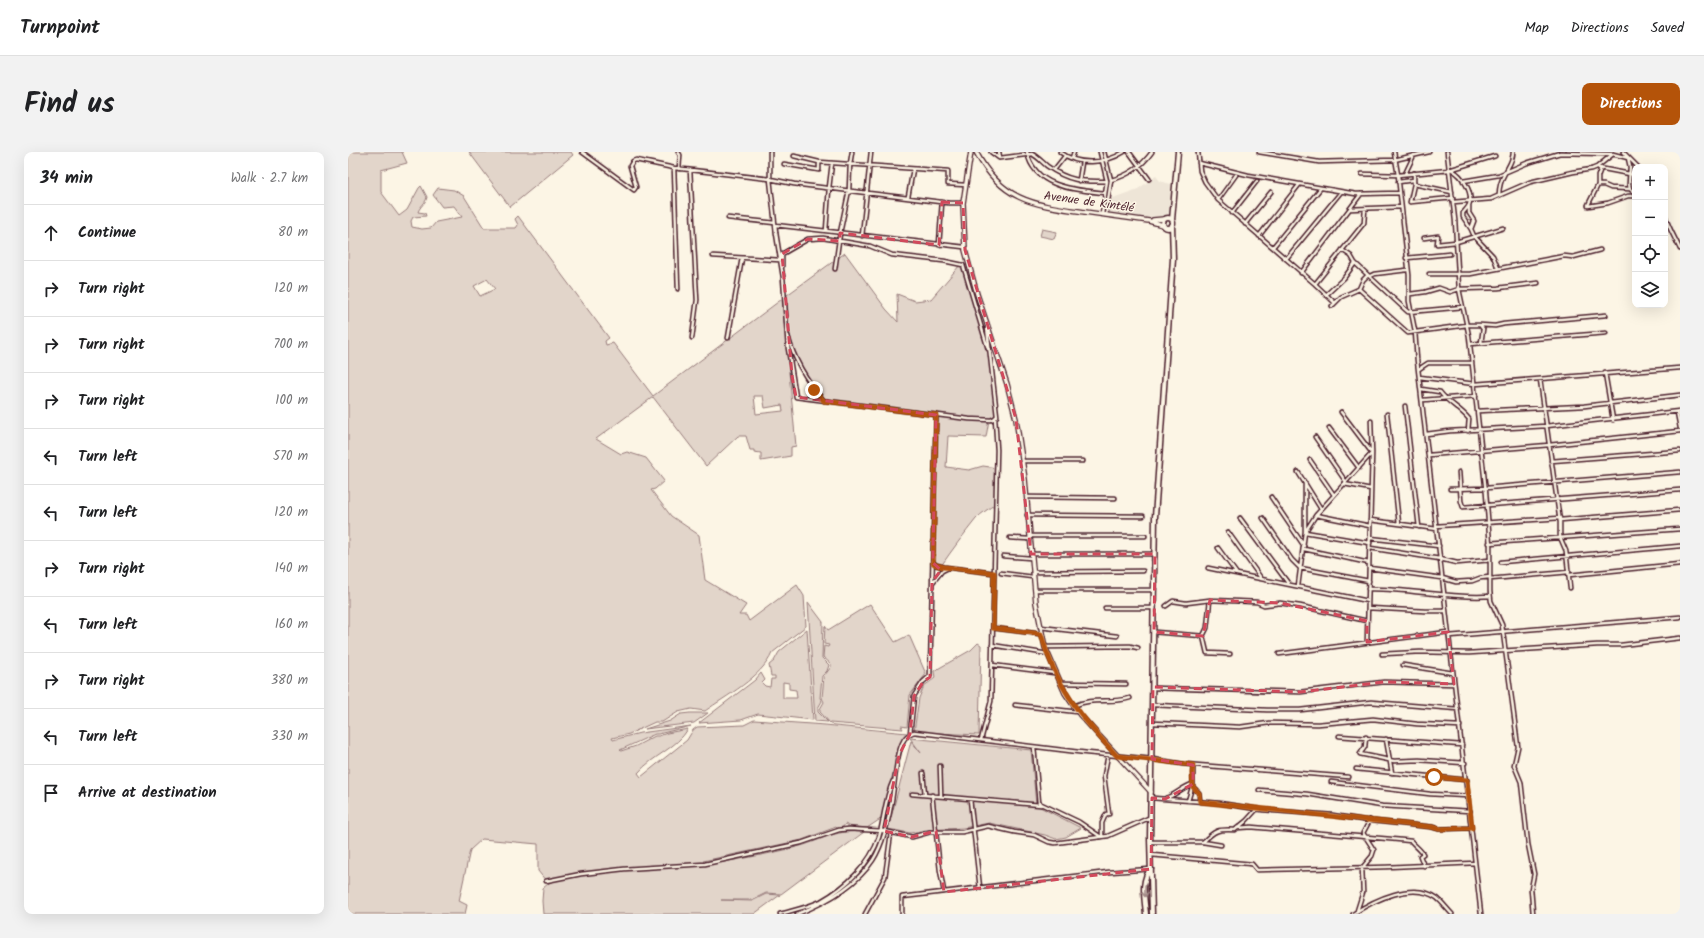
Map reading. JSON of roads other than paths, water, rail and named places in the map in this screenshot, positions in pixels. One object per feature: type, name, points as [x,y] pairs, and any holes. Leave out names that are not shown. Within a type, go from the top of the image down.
[{"type":"highway","points":[[1170,227],[1163,225],[1168,219],[1175,201],[1178,152]]},
{"type":"highway","points":[[1152,914],[1150,842],[1152,817],[1154,554],[1173,238],[1168,219]]},
{"type":"highway","points":[[1146,914],[1145,884],[1147,874],[1151,869]]},
{"type":"street","points":[[582,152],[634,190],[636,187],[630,166],[633,160],[679,169],[942,202],[963,203]]},
{"type":"street","points":[[678,152],[680,155],[679,169]]},
{"type":"street","points":[[770,152],[770,180],[782,274],[788,348],[796,397],[936,415],[989,420],[996,418]]},
{"type":"street","points":[[835,269],[840,233],[849,190],[852,152]]},
{"type":"street","points":[[862,236],[871,152]]},
{"type":"street","points":[[971,152],[963,203],[964,247],[969,269],[1013,405],[1022,461],[1034,590],[1041,634],[1055,673],[1078,712],[1152,795],[1188,801],[1219,803],[1257,809],[1332,815],[1439,829],[1472,828]]},
{"type":"street","name":"Avenue de Kintélé","points":[[976,152],[998,183],[1020,198],[1043,206],[1149,221],[1163,225]]},
{"type":"street","points":[[991,152],[1000,158],[1027,153],[1034,155],[1065,177],[1079,181],[1107,181]]},
{"type":"street","points":[[999,152],[1000,158]]},
{"type":"street","points":[[1060,152],[1065,156],[1082,162],[1102,161],[1124,152]]},
{"type":"street","points":[[1072,158],[1074,152]]},
{"type":"street","points":[[1100,152],[1107,181],[1101,215]]},
{"type":"street","points":[[1104,152],[1111,180],[1106,216]]},
{"type":"street","points":[[1129,152],[1149,179]]},
{"type":"street","points":[[1111,180],[1129,174],[1152,152]]},
{"type":"street","points":[[1198,152],[1200,171],[1205,182],[1218,200],[1335,303]]},
{"type":"street","points":[[1259,152],[1319,162],[1394,160],[1429,152]]},
{"type":"street","points":[[1394,152],[1394,160],[1398,175],[1408,270],[1410,294],[1409,301],[1415,331],[1418,370],[1429,455],[1454,684],[1467,780],[1481,914]]},
{"type":"street","points":[[1447,152],[1454,202],[1459,289],[1470,344],[1478,411],[1478,431],[1486,488],[1490,560],[1490,596],[1503,631],[1518,747],[1514,765],[1521,782],[1528,844],[1534,874],[1530,889],[1533,914]]},
{"type":"street","points":[[1498,195],[1500,185],[1510,165],[1513,152]]},
{"type":"street","points":[[1623,152],[1635,164]]},
{"type":"street","points":[[1027,153],[1032,167],[1049,181],[1072,189],[1105,193]]},
{"type":"street","points":[[1463,181],[1473,181],[1505,173],[1527,162],[1560,153],[1613,154],[1628,158]]},
{"type":"street","points":[[1597,168],[1613,154]]},
{"type":"street","points":[[1405,174],[1414,155]]},
{"type":"street","points":[[794,156],[819,162],[948,171],[948,184],[966,185]]},
{"type":"street","points":[[1054,170],[1065,156]]},
{"type":"street","points":[[1362,174],[1398,175],[1450,170],[1495,156]]},
{"type":"street","points":[[1598,185],[1604,185],[1611,188],[1630,189],[1628,158]]},
{"type":"street","points":[[784,164],[819,170],[819,162]]},
{"type":"street","points":[[1079,181],[1082,162]]},
{"type":"street","points":[[826,231],[828,188],[832,163]]},
{"type":"street","points":[[1199,163],[1298,185],[1356,194],[1399,194]]},
{"type":"street","points":[[674,168],[678,289]]},
{"type":"street","points":[[1454,202],[1491,199],[1530,182],[1597,168],[1630,174]]},
{"type":"street","points":[[1601,168],[1598,176],[1598,185],[1588,206],[1608,203],[1632,196]]},
{"type":"street","points":[[908,197],[913,169]]},
{"type":"street","points":[[690,170],[698,300],[692,338]]},
{"type":"street","points":[[1450,170],[1456,172],[1468,187],[1470,201],[1469,213],[1474,221],[1472,229]]},
{"type":"street","points":[[1414,173],[1414,182],[1410,202],[1453,198]]},
{"type":"street","points":[[1218,200],[1236,175]]},
{"type":"street","points":[[1232,213],[1256,181]]},
{"type":"street","points":[[1398,182],[1414,182],[1452,192]]},
{"type":"street","points":[[1259,236],[1298,185]]},
{"type":"street","points":[[1273,247],[1320,188]]},
{"type":"street","points":[[1286,259],[1342,191]]},
{"type":"street","points":[[1245,224],[1271,192]]},
{"type":"street","points":[[1301,273],[1361,194]]},
{"type":"street","points":[[939,245],[942,202]]},
{"type":"street","points":[[1469,205],[1463,214],[1472,229],[1474,236],[1492,256],[1498,268]]},
{"type":"street","points":[[1350,209],[1401,206]]},
{"type":"street","points":[[1315,284],[1364,223],[1365,209]]},
{"type":"street","points":[[728,218],[862,236],[964,247]]},
{"type":"street","name":"Avenue de Kintélé","points":[[1149,221],[1168,219]]},
{"type":"street","points":[[1668,227],[1672,231],[1680,249]]},
{"type":"street","points":[[1424,238],[1438,236],[1437,244],[1456,242],[1503,228]]},
{"type":"street","points":[[782,274],[782,254],[789,248],[797,246],[808,239],[823,238],[870,246],[892,255],[963,265],[990,355]]},
{"type":"street","points":[[1342,250],[1351,256],[1356,263],[1405,311],[1412,312],[1463,307]]},
{"type":"street","points":[[1428,274],[1470,274],[1564,256],[1573,258],[1600,250]]},
{"type":"street","points":[[1406,258],[1450,254]]},
{"type":"street","points":[[713,256],[780,260]]},
{"type":"street","points":[[728,338],[742,258]]},
{"type":"street","points":[[1326,295],[1344,278],[1356,263]]},
{"type":"street","points":[[1332,306],[1341,297],[1359,289],[1363,280],[1369,276],[1374,274],[1408,270]]},
{"type":"street","points":[[1410,294],[1439,288],[1450,292],[1459,289],[1498,288],[1538,283]]},
{"type":"street","points":[[1359,289],[1405,332],[1408,333],[1467,325],[1495,326],[1606,316]]},
{"type":"street","points":[[981,740],[991,700],[997,450],[997,416],[987,322]]},
{"type":"street","points":[[786,325],[792,353],[811,386],[824,401]]},
{"type":"street","points":[[1480,325],[1483,329],[1481,343]]},
{"type":"street","points":[[1470,344],[1606,333]]},
{"type":"street","points":[[1418,370],[1428,363],[1472,363]]},
{"type":"street","points":[[1419,377],[1475,384],[1680,368]]},
{"type":"street","points":[[1605,373],[1613,420]]},
{"type":"street","points":[[1540,379],[1560,519],[1560,537],[1567,556],[1570,588]]},
{"type":"street","points":[[1421,388],[1440,392],[1445,398],[1460,409],[1469,419],[1468,431]]},
{"type":"street","points":[[1478,411],[1584,406],[1680,395]]},
{"type":"street","points":[[1422,400],[1476,396]]},
{"type":"street","points":[[1405,406],[1419,527]]},
{"type":"street","points":[[1426,434],[1613,420],[1679,411],[1680,430],[1549,445],[1429,455]]},
{"type":"street","points":[[1341,412],[1372,453]]},
{"type":"street","points":[[1387,414],[1399,524]]},
{"type":"street","points":[[910,734],[914,696],[923,682],[930,676],[936,415]]},
{"type":"street","points":[[1367,642],[1372,453],[1371,421]]},
{"type":"street","points":[[1329,428],[1359,468]]},
{"type":"street","points":[[1315,437],[1345,483],[1371,488]]},
{"type":"street","points":[[1551,461],[1680,451]]},
{"type":"street","points":[[1305,532],[1321,509],[1372,453]]},
{"type":"street","points":[[1310,460],[1334,495]]},
{"type":"street","points":[[1022,461],[1083,461]]},
{"type":"street","points":[[1298,472],[1321,509]]},
{"type":"street","points":[[1459,472],[1460,501],[1463,507],[1557,501],[1680,490]]},
{"type":"street","points":[[1450,489],[1486,488],[1680,472]]},
{"type":"street","points":[[1298,586],[1304,548],[1307,492],[1305,484]]},
{"type":"street","points":[[1026,497],[1115,498]]},
{"type":"street","points":[[1271,497],[1304,548],[1369,563]]},
{"type":"street","points":[[1370,520],[1436,528],[1680,510]]},
{"type":"street","points":[[1027,515],[1143,516]]},
{"type":"street","points":[[1316,515],[1370,526]]},
{"type":"street","points":[[1240,518],[1288,584]]},
{"type":"street","points":[[1263,518],[1292,560],[1300,568],[1369,581]]},
{"type":"street","points":[[1489,543],[1680,529]]},
{"type":"street","points":[[1228,532],[1262,578]]},
{"type":"street","points":[[1305,532],[1370,543]]},
{"type":"street","points":[[1010,538],[1145,536]]},
{"type":"street","points":[[1370,538],[1439,546]]},
{"type":"street","points":[[1501,562],[1680,546]]},
{"type":"street","points":[[1218,548],[1237,574]]},
{"type":"street","points":[[1370,548],[1457,563],[1490,560]]},
{"type":"street","points":[[1003,556],[1154,554]]},
{"type":"street","points":[[933,563],[936,565],[994,573]]},
{"type":"street","points":[[1369,568],[1442,578],[1456,582],[1472,581],[1480,578],[1569,574],[1680,564]]},
{"type":"street","points":[[932,582],[942,571],[949,567]]},
{"type":"street","points":[[1208,568],[1368,601]]},
{"type":"street","points":[[1033,572],[1143,571]]},
{"type":"street","points":[[1001,573],[1033,577]]},
{"type":"street","points":[[1368,589],[1386,589],[1473,597],[1490,596]]},
{"type":"street","points":[[1034,590],[1154,590]]},
{"type":"street","points":[[1166,606],[1173,601],[1186,603],[1210,600],[1257,602],[1264,604],[1280,603],[1367,621]]},
{"type":"street","points":[[1210,600],[1207,628],[1203,636],[1207,653],[1230,654]]},
{"type":"street","points":[[1105,608],[1154,608]]},
{"type":"street","points":[[1368,608],[1425,612],[1446,611]]},
{"type":"street","points":[[1449,636],[1680,617]]},
{"type":"street","points":[[1040,627],[1117,636]]},
{"type":"street","points":[[993,628],[1041,634]]},
{"type":"street","points":[[1154,632],[1203,636]]},
{"type":"street","points":[[1279,654],[1448,632]]},
{"type":"street","points":[[1382,654],[1451,652],[1469,653],[1505,649],[1597,644],[1621,645],[1680,638]]},
{"type":"street","points":[[992,645],[1048,654]]},
{"type":"street","points":[[1045,647],[1130,646],[1138,648]]},
{"type":"street","points":[[992,665],[1055,673]]},
{"type":"street","points":[[1403,665],[1453,673]]},
{"type":"street","points":[[1153,688],[1300,692],[1384,682],[1454,684]]},
{"type":"street","points":[[1060,683],[1126,684]]},
{"type":"street","points":[[1074,706],[1088,701],[1099,701],[1100,699],[1123,700],[1130,698]]},
{"type":"street","points":[[1153,705],[1300,710],[1371,702],[1458,709]]},
{"type":"street","points":[[1015,705],[1078,712]]},
{"type":"street","points":[[1153,723],[1240,727],[1269,723],[1318,724],[1373,719],[1417,724],[1460,726]]},
{"type":"street","points":[[780,914],[820,901],[834,892],[856,875],[875,850],[889,813],[894,779],[903,743],[906,737],[910,734],[920,732],[1034,747],[1152,759],[1193,765],[1349,777]]},
{"type":"street","points":[[1339,736],[1386,738],[1462,745]]},
{"type":"street","points":[[1366,737],[1364,747],[1360,754],[1389,760],[1465,763]]},
{"type":"street","points":[[1386,738],[1389,748],[1389,760],[1392,773]]},
{"type":"street","points":[[1034,747],[1038,801],[1040,804]]},
{"type":"street","points":[[1102,837],[1102,823],[1106,814],[1109,814],[1104,776],[1108,755]]},
{"type":"street","points":[[1188,801],[1189,792],[1193,786],[1193,765]]},
{"type":"street","points":[[940,766],[941,796]]},
{"type":"street","points":[[1356,769],[1467,780]]},
{"type":"street","points":[[923,773],[925,794]]},
{"type":"street","points":[[1331,782],[1423,793],[1468,796]]},
{"type":"street","points":[[1165,798],[1174,795],[1188,785],[1193,786],[1199,793],[1200,802]]},
{"type":"street","points":[[1259,790],[1307,794],[1382,806],[1470,811]]},
{"type":"street","points":[[912,794],[1040,804],[1079,822],[1102,837]]},
{"type":"street","points":[[932,795],[940,870],[944,892]]},
{"type":"street","points":[[970,798],[980,888]]},
{"type":"street","points":[[1237,828],[1257,809]]},
{"type":"street","points":[[546,881],[581,874],[705,864],[801,843],[839,830],[849,829],[882,831],[912,837],[936,832],[962,832],[988,826],[1034,835],[1049,842],[1055,843],[1115,834],[1152,817]]},
{"type":"street","points":[[1356,911],[1363,892],[1362,868],[1372,856],[1374,850],[1363,833],[1370,820]]},
{"type":"street","points":[[1203,842],[1214,831],[1220,829],[1235,830],[1237,828],[1251,827],[1344,836],[1365,836],[1411,841],[1415,847],[1421,850],[1423,854],[1420,856],[1424,866]]},
{"type":"street","points":[[797,914],[817,906],[829,899],[862,874],[873,860],[879,847],[882,831]]},
{"type":"street","points":[[865,914],[885,877],[891,833]]},
{"type":"street","points":[[1150,842],[1203,842],[1221,845]]},
{"type":"street","points":[[1151,855],[1252,864],[1257,870],[1362,868],[1476,863]]},
{"type":"street","points":[[902,914],[902,897],[1109,872],[1151,869]]},
{"type":"street","points":[[1353,914],[1372,901],[1399,892],[1416,891],[1437,898],[1452,914]]}]
